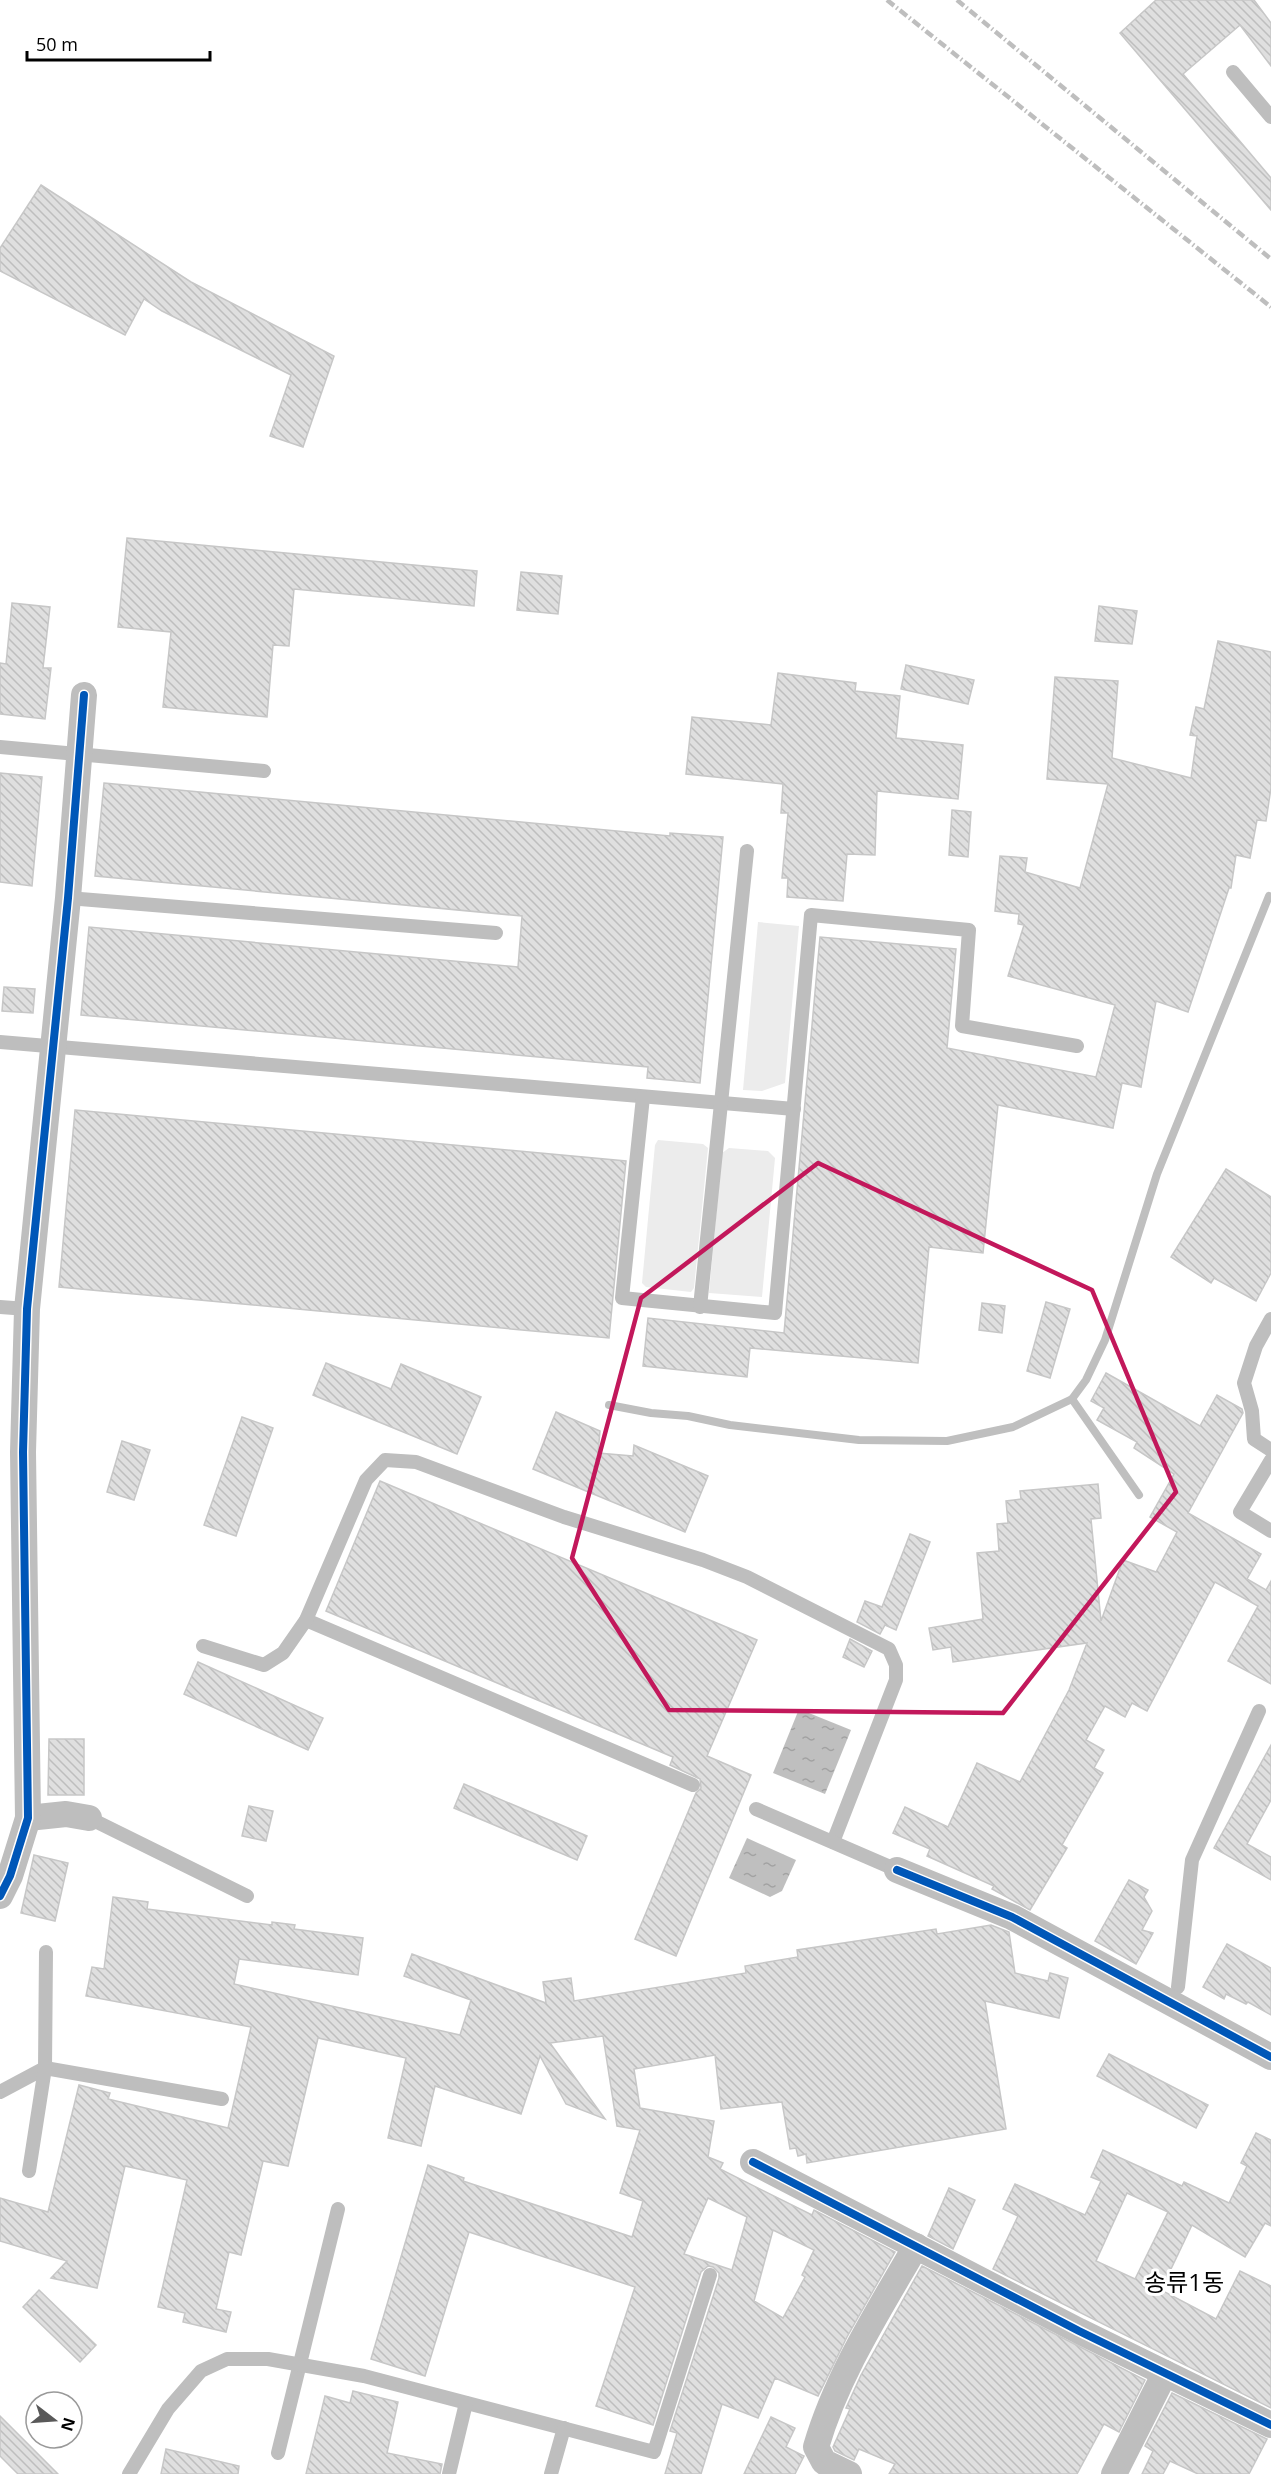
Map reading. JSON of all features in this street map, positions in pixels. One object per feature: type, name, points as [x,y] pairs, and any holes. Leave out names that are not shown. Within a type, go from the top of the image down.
[{"type":"street","points":[[1,1891],[28,1818],[23,1452],[27,1309],[68,898],[84,695]]},
{"type":"street","points":[[28,1818],[66,1814],[89,1818]]},
{"type":"street","points":[[897,1870],[1012,1917],[1177,1996],[1271,2057]]},
{"type":"street","points":[[753,2162],[1271,2425]]},
{"type":"street","points":[[849,2474],[824,2462],[816,2446],[862,2339],[916,2246]]},
{"type":"street","points":[[1114,2474],[1165,2373]]},
{"type":"lane","points":[[1233,72],[1271,117]]},
{"type":"lane","points":[[0,747],[264,771]]},
{"type":"lane","points":[[700,1307],[747,851]]},
{"type":"lane","points":[[68,898],[496,933]]},
{"type":"lane","points":[[643,1097],[622,1298],[775,1313],[811,915],[969,930],[962,1026],[1077,1046]]},
{"type":"lane","points":[[0,1042],[794,1109]]},
{"type":"lane","points":[[0,1307],[27,1309]]},
{"type":"lane","points":[[1271,1319],[1256,1346],[1244,1383],[1252,1411],[1254,1439],[1271,1450]]},
{"type":"lane","points":[[203,1646],[264,1665],[283,1653],[306,1620],[366,1480],[385,1460],[416,1462],[564,1517],[747,1577],[890,1649],[896,1665],[896,1680],[833,1842]]},
{"type":"lane","points":[[1271,1460],[1240,1512],[1271,1531]]},
{"type":"lane","points":[[306,1620],[693,1785]]},
{"type":"lane","points":[[1177,1996],[1192,1860],[1259,1711]]},
{"type":"lane","points":[[756,1809],[897,1870]]},
{"type":"lane","points":[[89,1818],[247,1896]]},
{"type":"lane","points":[[29,2171],[45,2068],[46,1952]]},
{"type":"lane","points":[[0,2092],[45,2068],[222,2099]]},
{"type":"lane","points":[[278,2453],[338,2210]]},
{"type":"lane","points":[[129,2474],[168,2409],[201,2371],[227,2359],[268,2358],[364,2376],[654,2452],[710,2275]]},
{"type":"lane","points":[[449,2474],[466,2403]]},
{"type":"lane","points":[[551,2474],[564,2428]]},
{"type":"highlighted area","points":[[818,1163],[1092,1290],[1176,1492],[1003,1713],[669,1710],[572,1558],[641,1298]]},
{"type":"shaded area","points":[[758,922],[799,926],[785,1083],[762,1091],[743,1090]]},
{"type":"shaded area","points":[[658,1140],[703,1144],[708,1148],[694,1288],[691,1292],[646,1287],[642,1283],[655,1145]]},
{"type":"shaded area","points":[[729,1148],[768,1151],[775,1158],[762,1297],[709,1293],[722,1153]]},
{"type":"water","points":[[799,1709],[851,1730],[825,1794],[773,1773]]},
{"type":"water","points":[[747,1838],[796,1860],[782,1891],[770,1897],[729,1878]]},
{"type":"building","points":[[1156,0],[1254,0],[1271,23],[1271,66],[1240,25],[1183,74],[1271,178],[1271,210],[1120,33]]},
{"type":"building","points":[[41,185],[191,282],[334,356],[303,447],[270,436],[291,375],[162,311],[144,299],[125,335],[0,271],[0,248]]},
{"type":"building","points":[[127,538],[477,571],[474,606],[294,589],[289,646],[273,645],[267,717],[163,707],[171,632],[118,627]]},
{"type":"building","points":[[521,572],[562,576],[558,614],[517,610]]},
{"type":"building","points":[[12,603],[50,607],[43,668],[51,668],[45,719],[0,714],[0,663],[6,664]]},
{"type":"building","points":[[1099,606],[1137,611],[1132,644],[1095,641]]},
{"type":"building","points":[[1218,641],[1271,652],[1271,788],[1266,821],[1257,820],[1250,858],[1236,855],[1231,888],[1229,888],[1188,1012],[1156,1001],[1141,1087],[1122,1083],[1113,1128],[998,1105],[983,1253],[929,1247],[918,1363],[750,1348],[747,1377],[643,1366],[648,1318],[784,1333],[820,937],[956,949],[947,1048],[1096,1077],[1115,1005],[1008,976],[1024,925],[1018,924],[1019,914],[995,911],[1000,856],[1027,858],[1025,872],[1080,888],[1108,784],[1047,779],[1055,677],[1118,681],[1112,758],[1191,778],[1197,736],[1190,735],[1196,707],[1204,709]]},
{"type":"building","points":[[906,665],[974,680],[968,704],[901,689]]},
{"type":"building","points":[[778,673],[856,683],[855,691],[900,696],[896,738],[963,745],[958,799],[877,791],[875,855],[847,854],[843,901],[787,897],[788,878],[782,878],[788,813],[781,813],[783,784],[686,774],[692,717],[771,725]]},
{"type":"building","points":[[0,773],[42,777],[32,886],[0,882]]},
{"type":"building","points":[[104,783],[670,836],[670,833],[723,837],[700,1083],[647,1078],[648,1067],[81,1015],[89,927],[518,967],[522,916],[95,876]]},
{"type":"building","points":[[952,810],[971,812],[968,857],[949,855]]},
{"type":"building","points":[[4,987],[35,989],[33,1013],[2,1011]]},
{"type":"building","points":[[75,1110],[626,1161],[609,1338],[59,1287]]},
{"type":"building","points":[[1226,1169],[1271,1197],[1271,1273],[1256,1301],[1214,1278],[1211,1283],[1171,1257]]},
{"type":"building","points":[[1046,1302],[1070,1309],[1050,1378],[1027,1371]]},
{"type":"building","points":[[982,1303],[1005,1306],[1002,1333],[979,1330]]},
{"type":"building","points":[[326,1363],[391,1389],[401,1364],[481,1397],[457,1454],[313,1395]]},
{"type":"building","points":[[1106,1373],[1200,1426],[1217,1395],[1242,1409],[1243,1413],[1188,1513],[1261,1554],[1247,1579],[1266,1590],[1271,1581],[1271,1684],[1228,1661],[1258,1606],[1215,1582],[1147,1711],[1132,1703],[1125,1717],[1105,1706],[1086,1740],[1104,1750],[1094,1768],[1103,1773],[1062,1845],[1067,1848],[1030,1910],[992,1889],[994,1886],[927,1856],[930,1849],[893,1833],[905,1807],[948,1827],[977,1763],[1020,1782],[1069,1690],[1087,1643],[953,1662],[951,1647],[933,1650],[929,1628],[983,1619],[977,1553],[999,1551],[997,1524],[1008,1523],[1006,1501],[1021,1499],[1020,1491],[1098,1484],[1101,1518],[1091,1519],[1101,1621],[1123,1560],[1156,1572],[1177,1532],[1150,1517],[1174,1474],[1134,1448],[1137,1442],[1097,1420],[1104,1408],[1091,1401]]},
{"type":"building","points":[[556,1412],[600,1431],[598,1453],[633,1456],[634,1445],[708,1476],[685,1532],[533,1469]]},
{"type":"building","points":[[242,1417],[273,1428],[236,1536],[204,1525]]},
{"type":"building","points":[[122,1441],[150,1450],[134,1500],[107,1492]]},
{"type":"building","points":[[380,1481],[757,1640],[707,1756],[751,1775],[676,1956],[635,1939],[696,1793],[701,1788],[700,1779],[670,1765],[673,1757],[326,1611]]},
{"type":"building","points":[[910,1534],[930,1542],[896,1630],[885,1625],[880,1634],[857,1622],[865,1601],[882,1607]]},
{"type":"building","points":[[850,1639],[872,1651],[864,1667],[843,1657]]},
{"type":"building","points":[[198,1662],[323,1718],[308,1750],[184,1694]]},
{"type":"building","points":[[49,1739],[84,1739],[84,1795],[48,1795]]},
{"type":"building","points":[[1271,1745],[1271,1800],[1247,1844],[1271,1857],[1271,1880],[1214,1848]]},
{"type":"building","points":[[464,1784],[587,1836],[577,1860],[454,1808]]},
{"type":"building","points":[[249,1806],[273,1811],[266,1841],[242,1836]]},
{"type":"building","points":[[34,1855],[68,1863],[55,1921],[21,1913]]},
{"type":"building","points":[[1129,1880],[1148,1890],[1144,1897],[1152,1911],[1142,1930],[1153,1933],[1136,1964],[1095,1941]]},
{"type":"building","points":[[113,1897],[148,1902],[147,1909],[272,1925],[272,1922],[295,1925],[294,1929],[363,1938],[358,1975],[239,1959],[234,1984],[460,2035],[471,2000],[404,1976],[412,1954],[546,2003],[543,1982],[571,1978],[574,2001],[746,1973],[745,1966],[798,1957],[797,1950],[936,1929],[937,1934],[991,1925],[1009,1932],[1015,1973],[1048,1981],[1050,1973],[1068,1978],[1059,2018],[985,2001],[1006,2129],[807,2163],[806,2154],[798,2156],[796,2148],[790,2149],[782,2102],[721,2109],[715,2055],[634,2069],[640,2108],[714,2121],[708,2157],[723,2163],[720,2169],[812,2215],[814,2210],[895,2252],[847,2337],[818,2396],[775,2378],[758,2418],[722,2404],[701,2474],[665,2474],[677,2433],[670,2431],[719,2278],[719,2273],[713,2267],[708,2266],[701,2272],[653,2425],[596,2406],[635,2287],[469,2232],[425,2376],[371,2359],[428,2165],[464,2178],[463,2181],[632,2237],[643,2201],[620,2193],[640,2130],[617,2126],[603,2036],[550,2043],[605,2119],[566,2104],[540,2056],[521,2114],[435,2086],[421,2146],[388,2138],[406,2058],[318,2038],[288,2166],[263,2161],[241,2255],[229,2252],[216,2309],[231,2312],[226,2332],[183,2322],[185,2313],[158,2307],[187,2180],[125,2166],[97,2288],[51,2278],[67,2261],[0,2241],[0,2198],[48,2212],[79,2085],[110,2093],[108,2099],[228,2128],[251,2027],[86,1996],[92,1967],[104,1969]],"holes":[[[708,2198],[747,2217],[732,2270],[684,2254]],[[773,2230],[814,2250],[802,2275],[805,2277],[783,2318],[754,2301]]]},
{"type":"building","points":[[1227,1944],[1271,1968],[1271,2015],[1248,2002],[1246,2004],[1226,1994],[1224,1999],[1203,1987]]},
{"type":"building","points":[[1109,2054],[1208,2105],[1196,2128],[1097,2076]]},
{"type":"building","points":[[1256,2133],[1271,2140],[1271,2226],[1265,2223],[1245,2257],[1192,2225],[1161,2290],[1216,2319],[1240,2271],[1271,2286],[1271,2408],[993,2269],[1018,2216],[1003,2209],[1015,2184],[1085,2215],[1101,2181],[1091,2177],[1103,2150],[1182,2186],[1184,2182],[1229,2203],[1247,2166],[1241,2163]],"holes":[[[1127,2193],[1168,2212],[1135,2279],[1096,2261]]]},
{"type":"building","points":[[949,2188],[975,2200],[953,2249],[928,2236]]},
{"type":"building","points":[[922,2266],[1145,2380],[1119,2432],[1104,2424],[1077,2474],[889,2474],[895,2464],[859,2449],[854,2460],[835,2451],[833,2447],[850,2409],[846,2408],[861,2375]]},
{"type":"building","points":[[39,2290],[96,2345],[80,2362],[23,2307]]},
{"type":"building","points":[[353,2391],[398,2402],[387,2453],[442,2464],[440,2474],[306,2474],[325,2396],[350,2403]]},
{"type":"building","points":[[1172,2393],[1267,2439],[1249,2474],[1198,2474],[1170,2461],[1163,2474],[1142,2474],[1153,2451],[1145,2446]]},
{"type":"building","points":[[0,2416],[24,2440],[24,2450],[34,2450],[58,2474],[18,2474],[0,2456]]},
{"type":"building","points":[[771,2417],[795,2428],[786,2447],[804,2456],[795,2474],[744,2474]]},
{"type":"building","points":[[166,2449],[239,2466],[238,2474],[161,2474]]},
{"type":"waterway","points":[[609,1405],[651,1413],[688,1416],[730,1425],[859,1440],[947,1441],[1013,1427],[1072,1399],[1086,1380],[1105,1340],[1157,1174],[1269,896],[1271,897]]},
{"type":"waterway","points":[[1072,1399],[1139,1495]]},
{"type":"railway","points":[[887,0],[1271,307]]},
{"type":"railway","points":[[957,0],[1271,259]]},
{"type":"cycle path","points":[[0,1896],[10,1876],[28,1818],[23,1452],[27,1309],[68,898],[84,695]]},
{"type":"cycle path","points":[[897,1870],[1012,1917],[1271,2057]]},
{"type":"cycle path","points":[[753,2162],[1079,2331],[1271,2425]]},
{"type":"district","name":"송류1동","points":[[1184,2283]]}]
